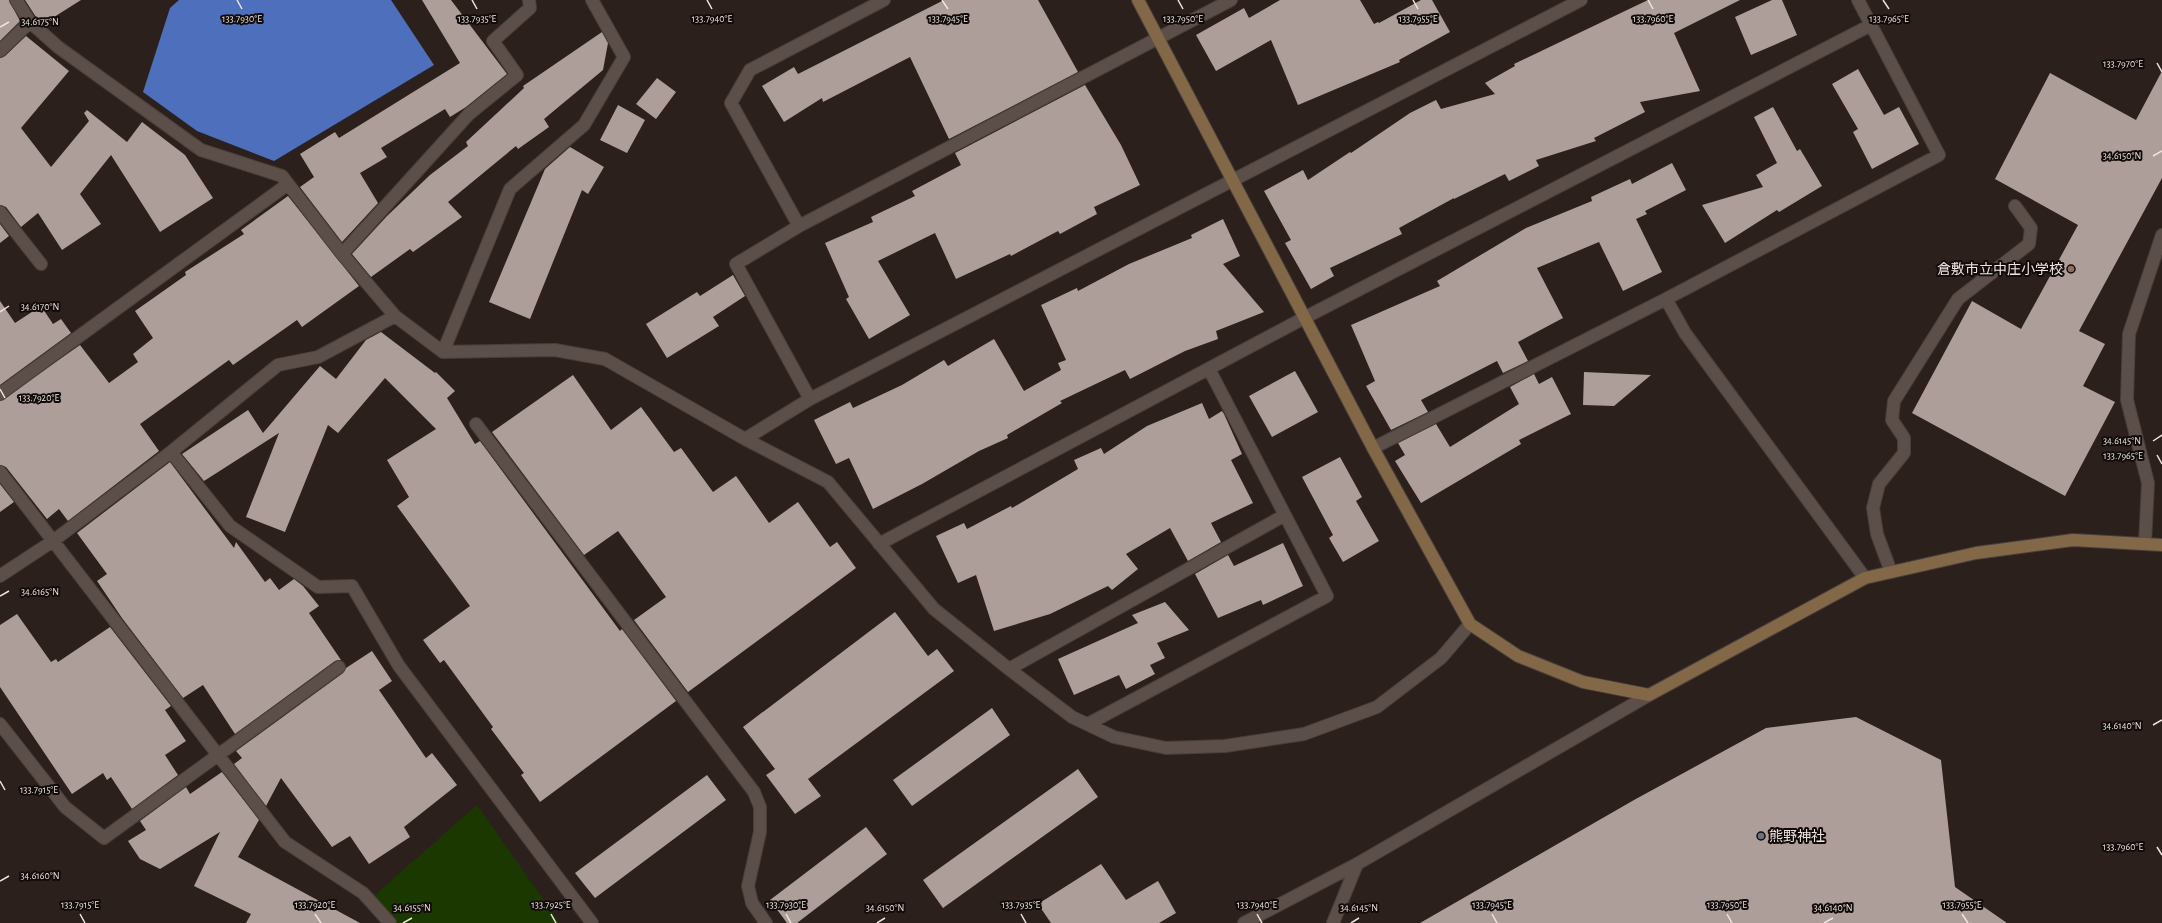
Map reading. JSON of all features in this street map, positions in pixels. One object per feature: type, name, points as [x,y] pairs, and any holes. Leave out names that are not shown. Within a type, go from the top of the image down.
[{"type":"street","points":[[16,0],[30,22],[58,47],[201,150],[282,176],[342,254],[395,316],[443,352],[555,350],[605,359],[745,439],[828,482],[934,609],[1008,669],[1072,717],[1114,737],[1166,748],[1224,746],[1304,734],[1377,707],[1441,658],[1470,624]]},
{"type":"street","points":[[342,254],[470,114],[517,75],[493,41],[530,8],[529,0]]},
{"type":"street","points":[[443,352],[510,189],[584,125],[624,56],[592,0]]},
{"type":"street","points":[[799,226],[731,103],[750,70],[884,0]]},
{"type":"street","points":[[1138,0],[1373,448],[1470,624],[1518,656],[1583,682],[1649,696]]},
{"type":"street","points":[[810,399],[736,264],[799,226],[1231,0]]},
{"type":"street","points":[[745,439],[810,399],[1581,0]]},
{"type":"street","points":[[1373,448],[1666,299],[1939,156],[1858,0]]},
{"type":"street","points":[[0,51],[30,22]]},
{"type":"street","points":[[879,544],[1304,318],[1871,25]]},
{"type":"street","points":[[0,394],[288,184]]},
{"type":"street","points":[[1891,572],[1877,534],[1872,508],[1879,484],[1904,453],[1904,438],[1892,420],[1894,401],[1958,298],[2029,244],[2031,228],[2015,206]]},
{"type":"street","points":[[0,212],[41,264]]},
{"type":"street","points":[[2145,543],[2148,483],[2127,400],[2129,334],[2162,235]]},
{"type":"street","points":[[1666,299],[1685,333],[1865,578]]},
{"type":"street","points":[[0,576],[53,541],[171,452],[278,365],[318,357],[395,316]]},
{"type":"street","points":[[1088,724],[1327,596],[1209,369]]},
{"type":"street","points":[[476,424],[754,792],[760,807],[760,832],[748,886],[752,903],[766,923]]},
{"type":"street","points":[[171,452],[230,526],[318,587],[352,586],[399,666],[592,923]]},
{"type":"street","points":[[0,472],[218,756],[286,842],[363,893],[390,923]]},
{"type":"street","points":[[1008,669],[1285,515]]},
{"type":"street","points":[[1244,923],[1357,864],[1649,696],[1865,578],[1976,553],[2073,540],[2162,545]]},
{"type":"street","points":[[0,724],[65,807],[104,838],[339,667]]},
{"type":"street","points":[[1333,923],[1357,864]]},
{"type":"green space","points":[[477,805],[560,923],[389,923],[368,901]]},
{"type":"water","points":[[179,0],[391,0],[434,65],[274,161],[197,131],[143,92],[170,8]]},
{"type":"building","points":[[0,0],[9,0],[20,21],[0,41]]},
{"type":"building","points":[[25,0],[81,0],[43,24],[36,17]]},
{"type":"building","points":[[422,0],[451,0],[507,74],[466,107],[450,117],[445,109],[381,148],[387,157],[360,173],[378,203],[342,242],[300,187],[314,177],[300,154],[335,132],[339,138],[460,63]]},
{"type":"building","points":[[944,0],[1038,0],[1078,72],[949,139],[910,57],[823,102],[822,98],[784,122],[762,86],[794,67],[798,74]]},
{"type":"building","points":[[1280,0],[1360,0],[1374,24],[1379,23],[1421,0],[1432,0],[1450,32],[1399,60],[1400,62],[1298,105],[1271,40],[1216,71],[1196,35],[1244,8],[1249,18]]},
{"type":"building","points":[[1648,0],[1740,0],[1674,33],[1700,91],[1640,102],[1645,112],[1594,138],[1596,141],[1536,160],[1539,166],[1509,181],[1505,174],[1454,198],[1399,228],[1402,234],[1330,268],[1334,276],[1311,289],[1285,243],[1291,240],[1264,191],[1303,170],[1308,180],[1410,113],[1436,100],[1441,109],[1495,94],[1485,83],[1515,66],[1514,64]]},
{"type":"building","points":[[1772,0],[1782,0],[1797,35],[1751,55],[1735,17]]},
{"type":"building","points":[[602,32],[608,43],[603,70],[544,119],[549,127],[518,149],[516,146],[448,202],[462,217],[413,252],[410,249],[371,277],[352,254],[387,216],[430,175],[468,146],[466,142],[524,88],[523,86]]},
{"type":"building","points":[[26,36],[69,71],[21,128],[51,167],[89,121],[84,113],[87,110],[127,142],[142,122],[185,155],[213,198],[160,232],[111,155],[80,194],[101,224],[62,250],[38,213],[21,227],[6,207],[0,205],[0,58],[5,56]]},
{"type":"building","points":[[1858,69],[1884,115],[1899,107],[1919,144],[1872,169],[1853,132],[1858,129],[1832,84]]},
{"type":"building","points":[[2162,71],[2162,178],[2079,331],[2105,344],[2083,386],[2115,402],[2065,496],[1912,413],[1972,301],[2021,329],[2078,225],[1995,179],[2050,73],[2136,120]]},
{"type":"building","points":[[657,78],[676,92],[656,119],[636,104]]},
{"type":"building","points":[[1085,85],[1121,145],[1140,185],[1094,207],[1097,214],[1060,234],[1058,231],[1011,256],[1010,254],[956,279],[935,233],[878,261],[910,315],[869,339],[846,299],[849,297],[825,243],[873,222],[871,217],[915,196],[912,191],[961,165],[955,153]]},
{"type":"building","points":[[618,105],[645,120],[627,153],[600,140]]},
{"type":"building","points":[[1773,107],[1797,151],[1800,149],[1822,186],[1779,212],[1777,210],[1725,243],[1702,205],[1763,187],[1756,175],[1777,163],[1754,117]]},
{"type":"building","points":[[570,147],[604,167],[588,194],[582,190],[530,319],[489,302],[545,169]]},
{"type":"building","points":[[1672,163],[1686,190],[1645,211],[1647,214],[1636,219],[1662,272],[1623,291],[1599,242],[1537,268],[1563,318],[1518,342],[1528,361],[1503,373],[1497,361],[1421,400],[1428,412],[1391,430],[1366,386],[1375,381],[1351,325],[1440,286],[1437,281],[1526,228],[1592,201],[1591,197],[1630,179],[1632,184]]},
{"type":"building","points":[[288,196],[359,286],[302,327],[297,320],[233,365],[229,360],[140,424],[159,451],[68,521],[59,509],[47,519],[6,467],[0,465],[0,401],[80,345],[109,383],[138,362],[133,354],[153,338],[135,311],[186,275],[185,272],[244,234],[241,230]]},
{"type":"building","points":[[1223,219],[1240,256],[1223,264],[1264,312],[1216,331],[1218,339],[1185,351],[1130,379],[1125,370],[1060,401],[1062,403],[1007,435],[1008,438],[979,451],[922,484],[873,509],[849,458],[836,464],[814,420],[850,402],[853,408],[902,385],[944,360],[948,366],[994,339],[1024,391],[1061,370],[1058,363],[1066,360],[1041,305],[1077,288],[1078,291],[1129,264],[1192,238],[1191,235]]},
{"type":"building","points":[[0,224],[9,236],[0,243]]},
{"type":"building","points":[[733,275],[745,296],[713,317],[719,326],[667,358],[646,324],[697,292],[700,296]]},
{"type":"building","points":[[0,301],[15,323],[41,306],[53,324],[61,319],[71,333],[0,385]]},
{"type":"building","points":[[381,332],[435,373],[436,372],[455,391],[447,398],[475,444],[480,441],[620,631],[622,629],[676,701],[540,802],[521,775],[524,773],[491,729],[493,727],[444,660],[440,663],[423,640],[470,606],[397,506],[409,497],[387,460],[436,429],[385,378],[338,433],[328,425],[285,532],[246,517],[279,433],[204,481],[182,454],[248,410],[263,433],[320,366],[336,379],[366,340]]},
{"type":"building","points":[[1295,371],[1318,412],[1272,437],[1249,396]]},
{"type":"building","points":[[1584,372],[1651,375],[1614,406],[1583,405]]},
{"type":"building","points":[[1534,374],[1539,384],[1552,377],[1571,414],[1519,440],[1521,444],[1421,503],[1395,461],[1405,455],[1398,443],[1436,424],[1450,447],[1519,404],[1510,387]]},
{"type":"building","points":[[573,375],[611,430],[641,407],[674,452],[681,448],[713,492],[736,476],[769,523],[798,502],[830,547],[837,542],[856,568],[688,692],[634,620],[666,597],[618,531],[584,555],[492,432]]},
{"type":"building","points":[[1202,403],[1209,419],[1222,411],[1224,414],[1242,454],[1231,460],[1253,503],[1211,523],[1221,542],[1188,561],[1170,528],[1126,554],[1138,569],[1112,590],[1108,586],[1050,614],[994,631],[976,575],[958,583],[936,536],[964,523],[967,529],[1011,506],[1012,508],[1078,469],[1074,460],[1101,448],[1104,454],[1147,426]]},
{"type":"building","points":[[1340,457],[1362,497],[1356,501],[1379,541],[1343,562],[1329,538],[1333,535],[1302,477]]},
{"type":"building","points":[[170,462],[234,548],[236,542],[265,582],[270,578],[279,590],[294,579],[303,586],[319,606],[309,613],[341,660],[335,661],[235,734],[203,685],[183,698],[122,618],[97,581],[107,574],[77,533]]},
{"type":"building","points":[[0,484],[14,502],[0,512]]},
{"type":"building","points":[[1283,543],[1303,586],[1263,605],[1261,600],[1218,618],[1195,574],[1228,555],[1234,566]]},
{"type":"building","points":[[1165,602],[1189,630],[1157,643],[1165,658],[1150,665],[1155,674],[1126,689],[1119,675],[1074,695],[1058,659],[1138,623],[1132,615]]},
{"type":"building","points":[[895,612],[928,656],[937,649],[954,671],[808,779],[821,796],[795,814],[766,775],[775,769],[743,727]]},
{"type":"building","points":[[17,614],[51,662],[56,659],[58,662],[110,627],[171,706],[165,710],[186,741],[165,755],[178,775],[132,809],[111,777],[107,780],[103,773],[72,794],[0,687],[0,625]]},
{"type":"building","points":[[372,651],[392,681],[379,690],[426,758],[432,753],[457,785],[404,827],[410,837],[369,864],[350,836],[332,847],[281,778],[266,806],[234,764],[242,758],[236,751],[343,673],[346,668]]},
{"type":"building","points":[[992,708],[1010,735],[912,806],[893,780]]},
{"type":"building","name":"熊野神社","points":[[1856,717],[1941,760],[1955,887],[2007,923],[1420,923],[1634,800],[1766,728]]},
{"type":"building","points":[[1078,769],[1098,797],[943,908],[923,880]]},
{"type":"building","points":[[222,772],[259,820],[238,857],[360,923],[246,923],[251,914],[194,886],[220,832],[160,869],[140,859],[128,841],[146,830],[140,821],[186,787],[190,794]]},
{"type":"building","points":[[707,775],[726,800],[595,898],[575,873]]},
{"type":"building","points":[[866,827],[887,854],[797,923],[787,923],[770,900]]},
{"type":"building","points":[[1101,864],[1126,900],[1158,881],[1176,913],[1159,923],[1051,923],[1038,904]]},
{"type":"place","name":"倉敷市立中庄小学校","points":[[2071,269]]},
{"type":"place","name":"熊野神社","points":[[1761,836]]}]
